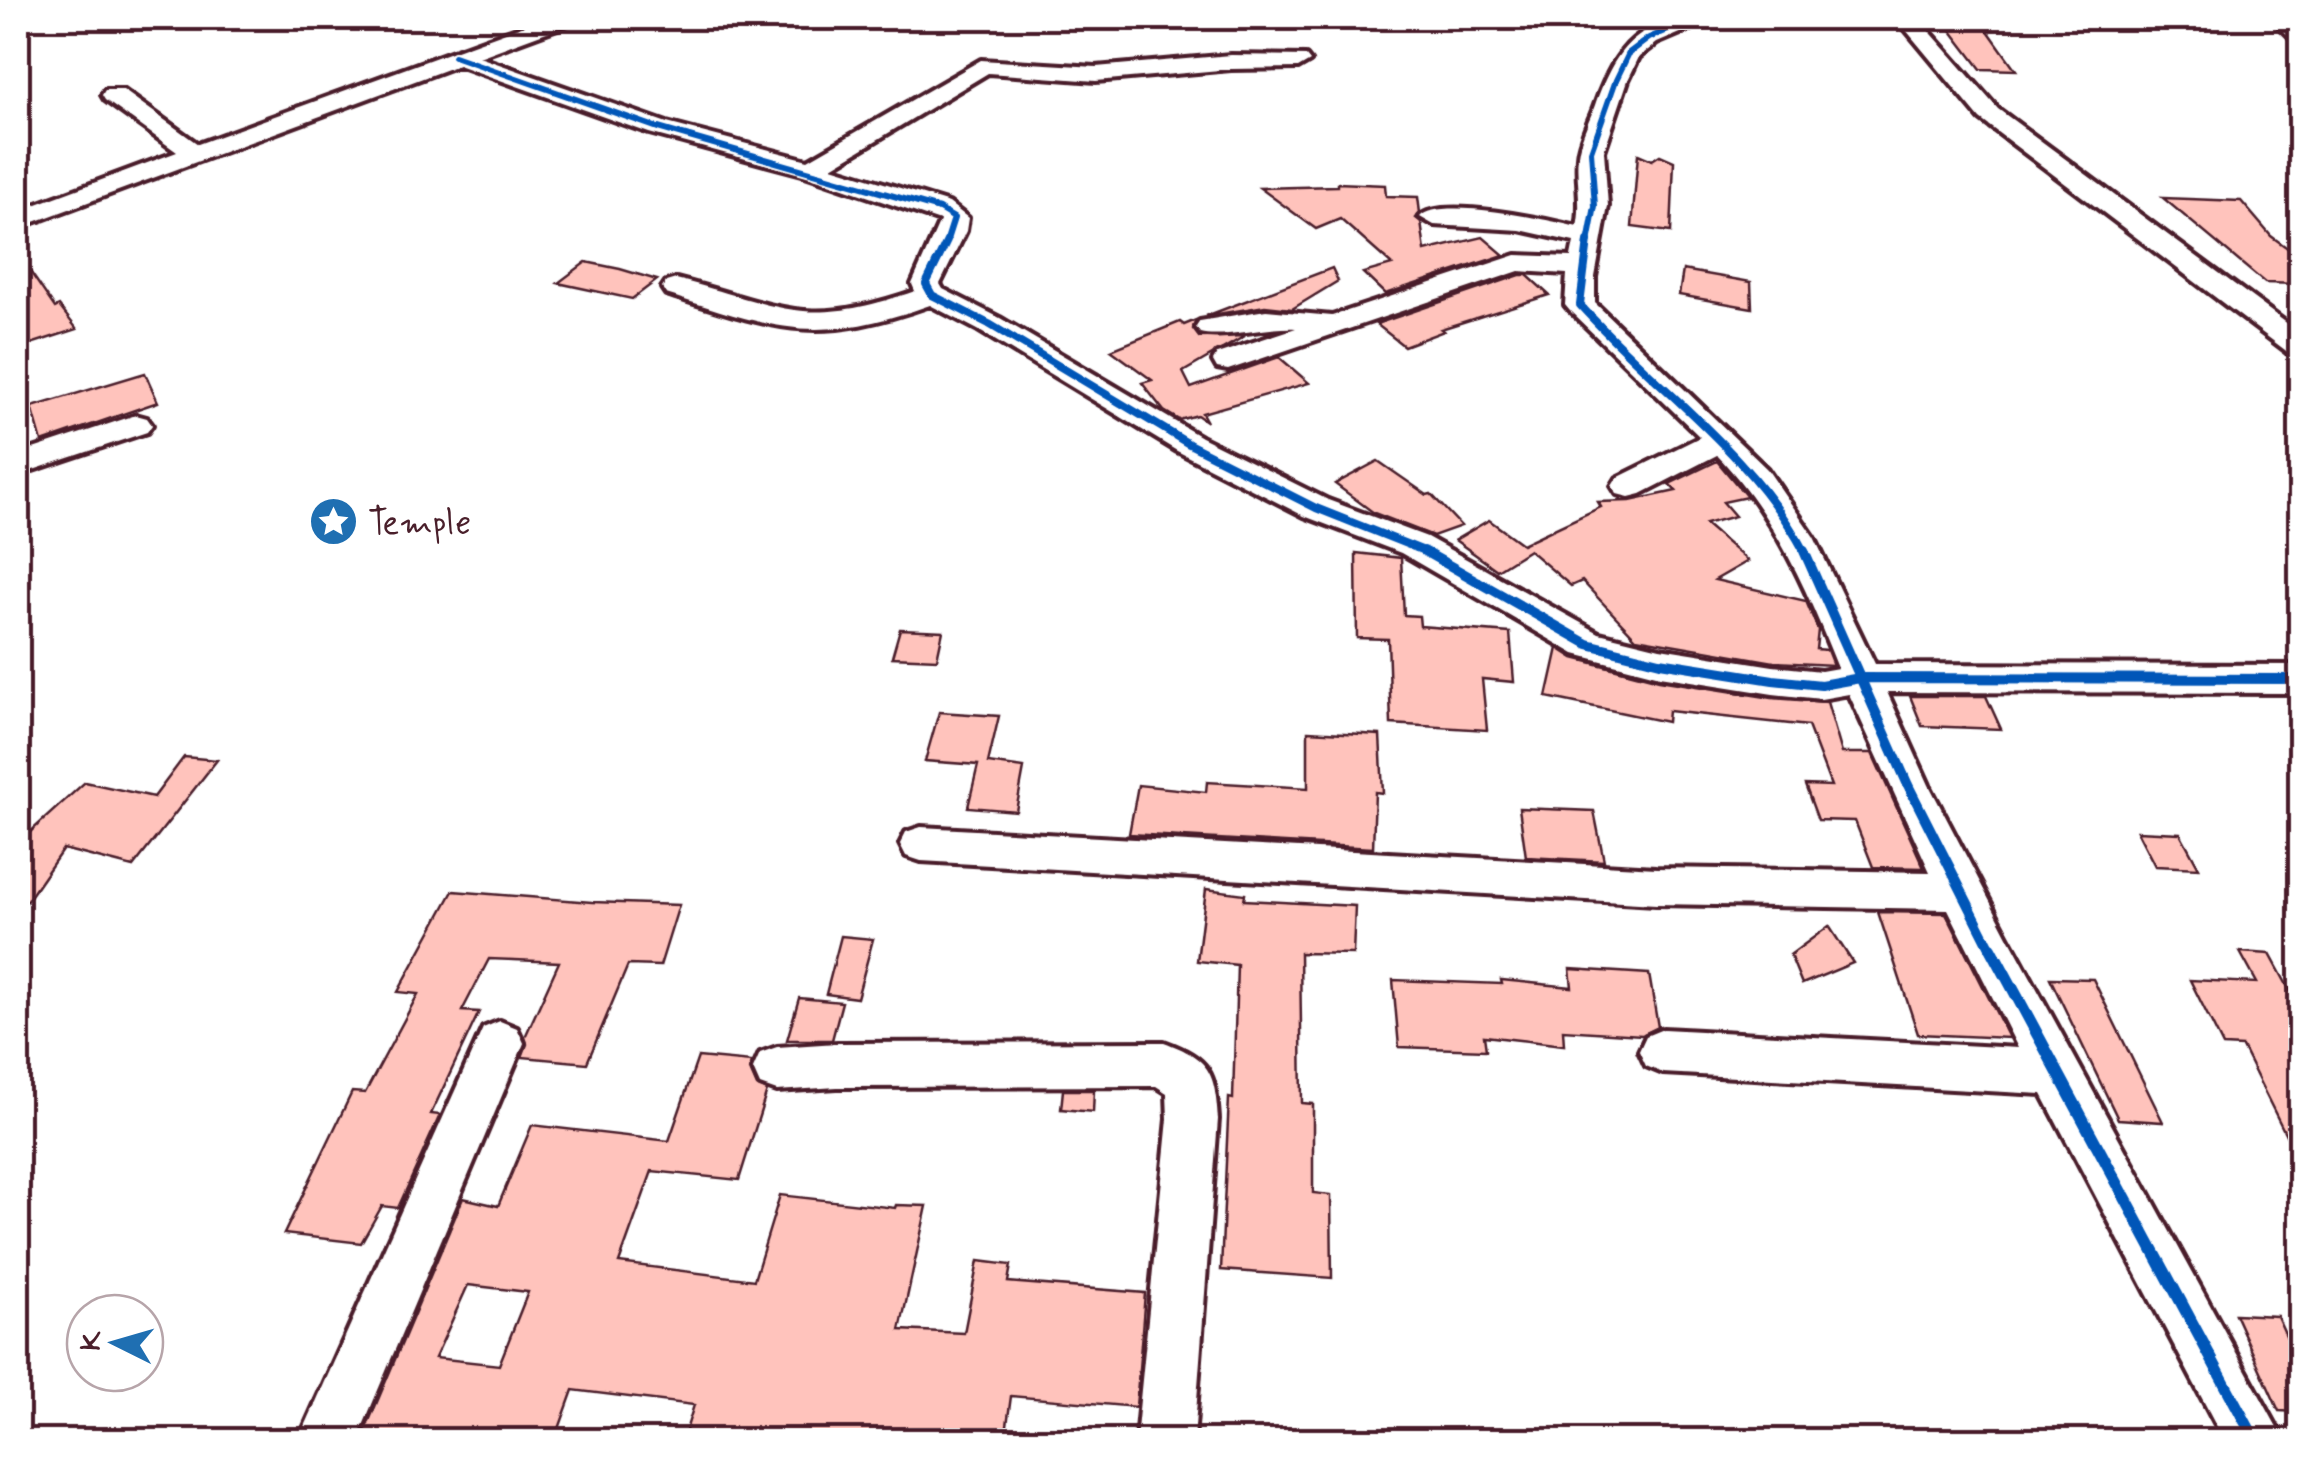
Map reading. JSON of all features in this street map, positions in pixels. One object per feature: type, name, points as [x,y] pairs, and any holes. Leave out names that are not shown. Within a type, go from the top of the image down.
[{"type":"street","points":[[20,218],[563,18]]},
{"type":"street","points":[[1696,18],[1649,38],[1629,53],[1622,67],[1591,151],[1595,206],[1580,305],[1612,342],[1720,440],[1779,508],[1817,579],[1860,678],[1964,892],[2255,1440]]},
{"type":"street","points":[[1908,18],[1990,114],[2300,347]]},
{"type":"street","points":[[2282,18],[2300,34]]},
{"type":"street","points":[[454,56],[658,128],[811,169],[939,210],[954,218],[952,231],[926,284],[932,295],[989,324],[1189,444],[1316,508],[1414,545],[1588,644],[1660,662],[1821,684],[1860,678],[2300,679]]},
{"type":"street","points":[[811,169],[952,83],[994,64],[1096,74],[1298,61]]},
{"type":"street","points":[[114,96],[195,154]]},
{"type":"street","points":[[1434,217],[1520,222],[1588,253]]},
{"type":"street","points":[[1228,361],[1516,264],[1588,253]]},
{"type":"street","points":[[676,288],[785,318],[820,323],[857,318],[932,295]]},
{"type":"street","points":[[1211,327],[1249,317],[1276,316],[1330,324]]},
{"type":"street","points":[[18,466],[136,425]]},
{"type":"street","points":[[1629,486],[1720,440]]},
{"type":"street","points":[[921,844],[1656,886],[1964,892]]},
{"type":"street","points":[[328,1440],[500,1043]]},
{"type":"street","points":[[1662,1051],[2059,1073]]},
{"type":"street","points":[[777,1069],[837,1065],[1164,1064],[1191,1082],[1193,1119],[1165,1440]]},
{"type":"building","points":[[1942,18],[1979,18],[2016,70],[1981,69]]},
{"type":"building","points":[[1638,154],[1652,160],[1660,155],[1674,161],[1671,232],[1632,227]]},
{"type":"building","points":[[1337,183],[1385,185],[1386,196],[1418,197],[1420,213],[1416,218],[1421,222],[1425,251],[1483,237],[1504,255],[1385,294],[1363,273],[1392,265],[1340,219],[1316,229],[1260,188]]},
{"type":"building","points":[[2163,198],[2241,201],[2271,236],[2300,257],[2300,284],[2265,283]]},
{"type":"building","points":[[18,254],[55,308],[59,306],[77,329],[31,344],[27,334],[18,336]]},
{"type":"building","points":[[586,262],[657,280],[632,299],[558,283]]},
{"type":"building","points":[[1332,268],[1338,281],[1292,309],[1265,306],[1206,316]]},
{"type":"building","points":[[1683,270],[1751,282],[1752,308],[1679,295]]},
{"type":"building","points":[[1527,275],[1549,295],[1441,329],[1444,331],[1404,346],[1376,324]]},
{"type":"building","points":[[1196,320],[1193,329],[1199,337],[1245,336],[1183,372],[1191,388],[1279,357],[1309,383],[1202,413],[1207,422],[1197,415],[1179,420],[1164,411],[1142,383],[1152,380],[1111,350],[1180,322],[1184,325]]},
{"type":"building","points":[[145,373],[158,402],[42,442],[32,407]]},
{"type":"building","points":[[1378,461],[1431,494],[1461,526],[1433,536],[1374,513],[1335,484]]},
{"type":"building","points":[[1717,461],[1747,497],[1723,502],[1735,516],[1705,524],[1748,561],[1715,580],[1806,601],[1818,630],[1816,649],[1827,650],[1833,665],[1774,662],[1636,638],[1582,581],[1571,586],[1529,550],[1497,570],[1455,540],[1489,520],[1522,544],[1601,507],[1598,502],[1630,501],[1676,491],[1669,484]]},
{"type":"building","points":[[1356,553],[1401,558],[1404,615],[1419,616],[1420,626],[1510,633],[1514,682],[1482,679],[1487,730],[1391,724],[1388,639],[1357,638]]},
{"type":"building","points":[[900,629],[943,631],[937,659],[892,657]]},
{"type":"building","points":[[1558,648],[1574,658],[1659,680],[1772,698],[1827,702],[1842,753],[1872,753],[1924,868],[1873,867],[1855,821],[1818,820],[1805,785],[1831,786],[1808,726],[1668,711],[1667,722],[1547,697]]},
{"type":"building","points":[[1910,696],[1986,696],[2001,729],[1922,726]]},
{"type":"building","points":[[939,712],[999,716],[988,763],[1024,768],[1016,811],[968,807],[978,765],[925,761]]},
{"type":"building","points":[[1308,731],[1380,735],[1383,793],[1375,792],[1373,848],[1129,834],[1138,785],[1206,792],[1207,782],[1308,788]]},
{"type":"building","points":[[184,757],[217,760],[133,867],[63,849],[18,914],[18,843],[85,782],[154,797]]},
{"type":"building","points":[[1519,808],[1594,811],[1604,861],[1526,857]]},
{"type":"building","points":[[2137,831],[2180,833],[2199,868],[2155,866]]},
{"type":"building","points":[[1206,889],[1245,894],[1244,900],[1355,906],[1353,954],[1300,953],[1302,1103],[1313,1104],[1313,1193],[1331,1195],[1332,1278],[1221,1270],[1229,1098],[1233,1099],[1237,965],[1197,961]]},
{"type":"building","points":[[453,891],[679,905],[660,966],[628,965],[587,1063],[522,1057],[527,1044],[525,1037],[559,962],[489,959],[462,1011],[479,1012],[431,1114],[440,1115],[398,1208],[382,1206],[361,1243],[284,1234],[352,1092],[365,1093],[418,994],[398,992]]},
{"type":"building","points":[[1878,912],[1946,913],[2009,1038],[1918,1034]]},
{"type":"building","points":[[1829,926],[1853,963],[1802,984],[1790,955]]},
{"type":"building","points":[[841,936],[873,939],[857,998],[826,994]]},
{"type":"building","points":[[2240,952],[2270,954],[2300,1009],[2300,1163],[2242,1047],[2223,1046],[2190,980],[2257,983]]},
{"type":"building","points":[[1570,969],[1649,974],[1658,1027],[1642,1035],[1563,1030],[1564,1045],[1484,1036],[1486,1050],[1399,1047],[1393,980],[1502,984],[1501,980],[1572,987]]},
{"type":"building","points":[[2050,978],[2093,979],[2163,1122],[2118,1119]]},
{"type":"building","points":[[799,998],[842,1002],[832,1040],[787,1040]]},
{"type":"building","points":[[698,1057],[752,1062],[750,1070],[757,1086],[767,1091],[739,1180],[652,1171],[619,1263],[754,1280],[780,1195],[895,1208],[927,1206],[900,1330],[964,1333],[978,1261],[1011,1265],[1008,1282],[1145,1293],[1136,1407],[1011,1396],[1005,1440],[683,1440],[694,1405],[573,1390],[555,1440],[513,1435],[511,1440],[361,1440],[463,1198],[498,1206],[532,1125],[669,1141]],"holes":[[[468,1285],[528,1292],[499,1365],[435,1358]]]},
{"type":"building","points":[[1063,1090],[1094,1090],[1093,1112],[1061,1109]]},
{"type":"building","points":[[2235,1314],[2277,1316],[2300,1366],[2300,1412],[2279,1411]]},
{"type":"cycle path","points":[[1696,18],[1649,38],[1629,53],[1616,80],[1591,151],[1595,206],[1581,277],[1580,305],[1732,450],[1776,504],[1796,537],[1831,606],[1908,785],[1950,868],[2255,1440]]},
{"type":"cycle path","points":[[454,56],[658,128],[939,209],[954,218],[952,231],[926,284],[932,295],[989,324],[1189,444],[1316,508],[1414,545],[1588,644],[1660,662],[1821,685],[1860,678],[2300,679]]},
{"type":"place","name":"Temple","points":[[333,522]]}]
